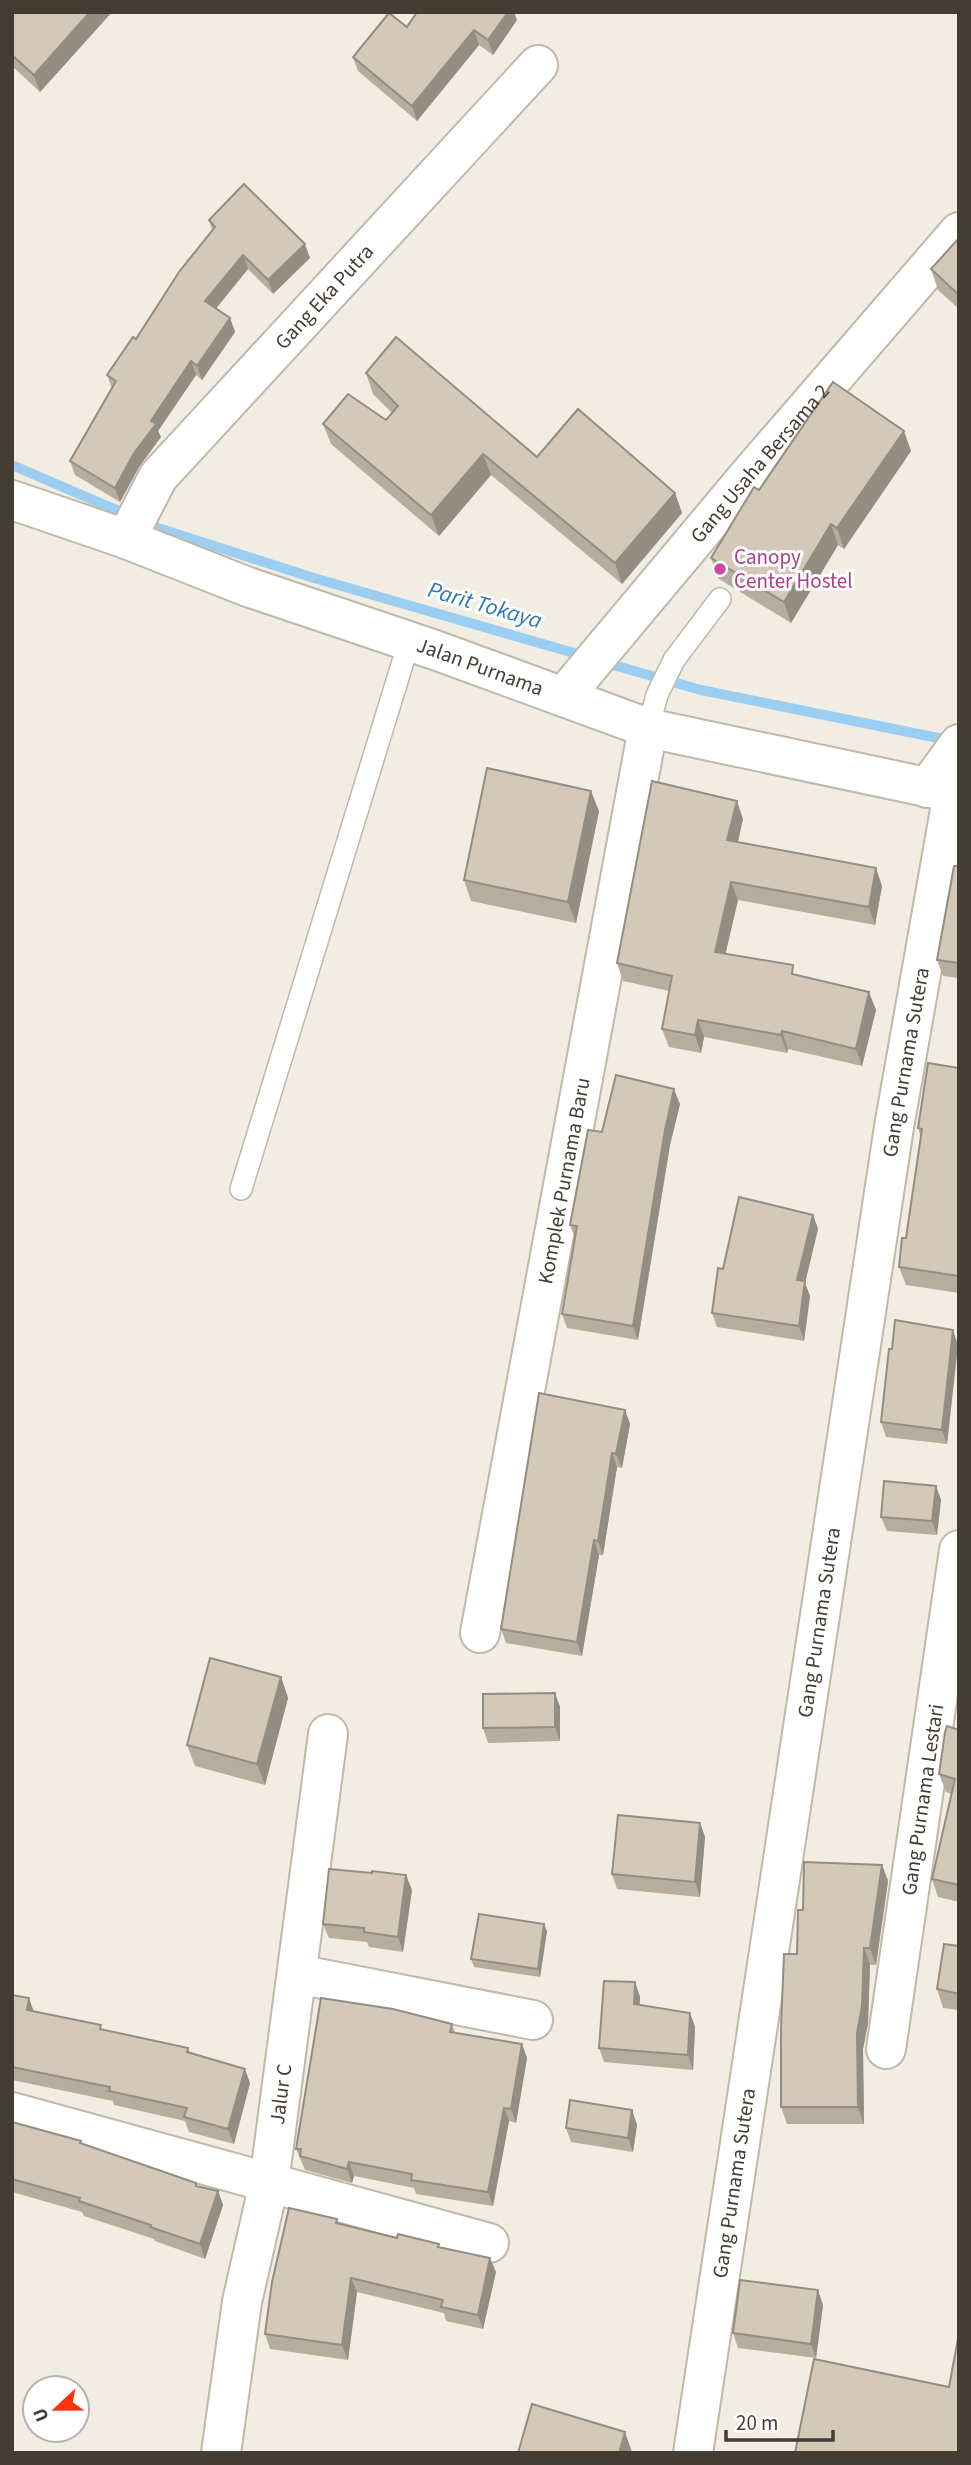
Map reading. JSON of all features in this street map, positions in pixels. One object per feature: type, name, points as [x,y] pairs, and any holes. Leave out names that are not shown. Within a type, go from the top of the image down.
[{"type":"street","name":"Gang Eka Putra","points":[[128,535],[158,477],[538,65]]},
{"type":"street","name":"Gang Usaha Bersama 2","points":[[569,690],[749,475],[959,232]]},
{"type":"street","name":"Jalan Purnama","points":[[12,500],[128,535],[248,587],[409,642],[569,690],[652,712],[949,776]]},
{"type":"street","name":"Komplek Purnama Baru","points":[[480,1633],[652,712]]},
{"type":"street","name":"Gang Purnama Sutera","points":[[693,2453],[949,776]]},
{"type":"street","name":"Gang Purnama Lestari","points":[[886,2049],[959,1550]]},
{"type":"street","name":"Jalur C","points":[[221,2453],[242,2302],[269,2183],[328,1734]]},
{"type":"street","points":[[297,1974],[533,2020]]},
{"type":"street","points":[[12,2112],[489,2243]]},
{"type":"lane","points":[[652,712],[674,660],[720,599]]},
{"type":"lane","points":[[241,1189],[409,642]]},
{"type":"building","points":[[12,12],[90,12],[34,75],[12,55]]},
{"type":"building","points":[[417,12],[508,12],[488,40],[474,30],[412,106],[353,57],[389,13],[407,27]]},
{"type":"building","points":[[244,184],[305,244],[268,280],[243,255],[205,301],[230,318],[197,366],[191,361],[151,421],[156,424],[134,453],[115,488],[70,461],[116,381],[107,375],[133,337],[136,339],[179,272],[215,227],[209,220]]},
{"type":"building","points":[[959,238],[959,295],[931,269]]},
{"type":"building","points":[[396,337],[537,457],[578,409],[675,493],[615,563],[483,454],[431,515],[323,424],[348,394],[386,420],[398,406],[366,373]]},
{"type":"building","points":[[833,382],[904,431],[837,528],[831,524],[784,602],[711,558],[754,487],[759,490]]},
{"type":"building","points":[[487,768],[591,791],[568,902],[464,880]]},
{"type":"building","points":[[652,781],[737,801],[727,840],[876,868],[869,907],[731,882],[715,952],[793,965],[792,974],[869,992],[856,1049],[782,1031],[781,1035],[698,1020],[695,1035],[662,1029],[672,976],[617,963]]},
{"type":"building","points":[[954,866],[959,866],[959,963],[937,960]]},
{"type":"building","points":[[928,1063],[959,1068],[959,1276],[899,1267],[902,1238],[906,1238],[922,1129],[918,1128]]},
{"type":"building","points":[[616,1075],[674,1089],[633,1326],[562,1314],[577,1226],[570,1225],[588,1130],[602,1132]]},
{"type":"building","points":[[739,1197],[813,1215],[797,1280],[805,1281],[799,1326],[712,1313],[718,1268],[723,1269]]},
{"type":"building","points":[[895,1320],[953,1330],[942,1430],[881,1422]]},
{"type":"building","points":[[539,1393],[625,1410],[616,1454],[612,1453],[598,1541],[594,1540],[577,1642],[501,1629]]},
{"type":"building","points":[[884,1481],[936,1486],[932,1521],[881,1517]]},
{"type":"building","points":[[210,1658],[281,1677],[257,1764],[187,1745]]},
{"type":"building","points":[[555,1693],[555,1727],[483,1728],[483,1694]]},
{"type":"building","points":[[947,1726],[959,1730],[959,1885],[932,1879],[955,1779],[939,1774]]},
{"type":"building","points":[[618,1815],[700,1823],[695,1882],[612,1874]]},
{"type":"building","points":[[804,1862],[882,1865],[870,1948],[864,1948],[862,2006],[857,2033],[858,2107],[781,2107],[784,1954],[797,1954],[798,1910],[803,1910]]},
{"type":"building","points":[[329,1869],[406,1875],[398,1937],[364,1932],[364,1928],[323,1924]]},
{"type":"building","points":[[479,1914],[544,1924],[538,1969],[471,1959]]},
{"type":"building","points":[[944,1944],[959,1946],[959,1994],[937,1989]]},
{"type":"building","points":[[604,1981],[635,1982],[634,2004],[690,2013],[688,2055],[599,2048]]},
{"type":"building","points":[[12,1995],[29,1998],[27,2010],[101,2025],[100,2029],[188,2048],[187,2052],[245,2069],[228,2129],[184,2117],[187,2108],[109,2091],[110,2087],[12,2067]]},
{"type":"building","points":[[321,1998],[393,2009],[452,2024],[450,2032],[522,2044],[511,2109],[504,2108],[488,2192],[411,2180],[412,2174],[349,2162],[347,2169],[300,2156],[301,2149],[296,2149]]},
{"type":"building","points":[[570,2100],[632,2110],[628,2138],[566,2128]]},
{"type":"building","points":[[12,2122],[81,2141],[80,2143],[196,2183],[196,2186],[218,2191],[200,2244],[79,2201],[80,2198],[12,2179]]},
{"type":"building","points":[[289,2208],[337,2219],[336,2223],[397,2238],[398,2234],[439,2244],[438,2247],[490,2258],[478,2315],[441,2307],[443,2300],[351,2278],[342,2345],[265,2334],[272,2282]]},
{"type":"building","points":[[740,2280],[818,2290],[811,2344],[733,2333]]},
{"type":"building","points":[[959,2333],[959,2453],[795,2453],[814,2359],[949,2387]]},
{"type":"building","points":[[532,2404],[625,2432],[619,2453],[518,2453]]},
{"type":"waterway","name":"Parit Tokaya","points":[[12,465],[158,528],[314,578],[588,657]]},
{"type":"waterway","name":"Parit Tokaya","points":[[603,662],[701,690],[953,741]]},
{"type":"place","name":"Canopy Center Hostel","points":[[720,569]]}]
